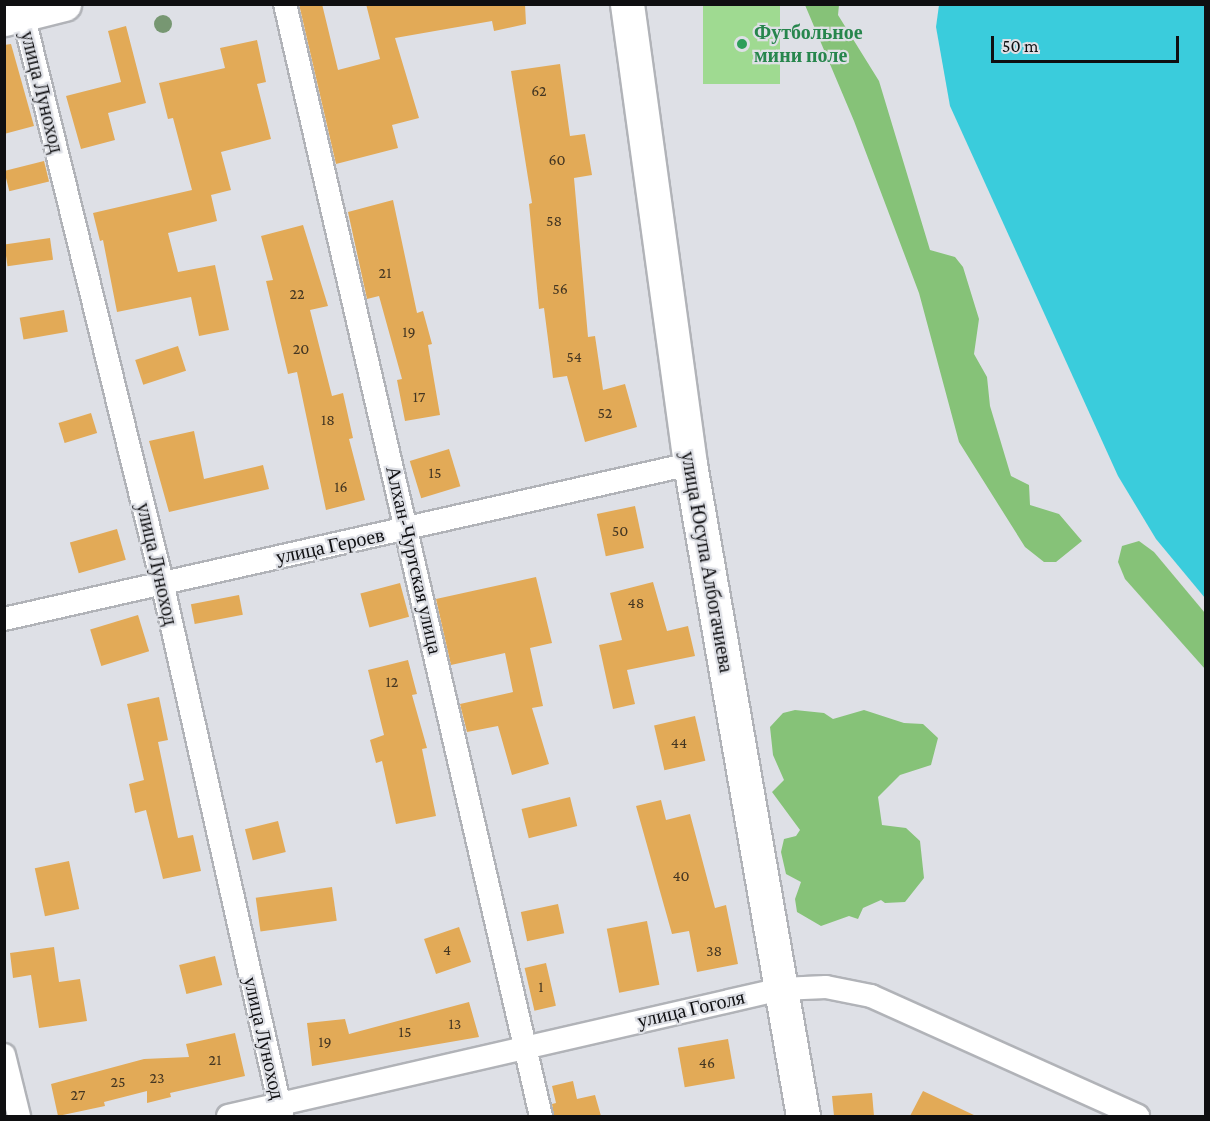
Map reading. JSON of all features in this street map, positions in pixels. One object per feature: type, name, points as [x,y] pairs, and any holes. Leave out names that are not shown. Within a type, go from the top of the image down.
[{"type":"street","points":[[14,16],[64,4]]},
{"type":"street","name":"Алхан-Чуртская улица","points":[[285,4],[541,1116]]},
{"type":"street","name":"улица Юсупа Албогачиева","points":[[627,4],[690,464],[803,1116]]},
{"type":"street","name":"улица Луноход","points":[[14,16],[162,582],[281,1111]]},
{"type":"street","name":"улица Героев","points":[[4,619],[690,464]]},
{"type":"street","name":"улица Гоголя","points":[[228,1116],[281,1111],[525,1047],[781,989],[826,987],[871,996],[1138,1116]]},
{"type":"street","points":[[4,1055],[19,1116]]},
{"type":"green space","name":"Футбольное мини поле","points":[[703,5],[780,5],[780,84],[703,84]]},
{"type":"green space","points":[[805,5],[839,5],[838,15],[879,81],[930,250],[955,257],[963,267],[979,319],[974,354],[987,377],[990,406],[1011,476],[1029,485],[1030,505],[1059,514],[1082,541],[1056,562],[1044,562],[1025,547],[959,442],[919,293],[854,121]]},
{"type":"green space","points":[[1139,541],[1154,552],[1205,613],[1205,669],[1125,579],[1118,562],[1122,546]]},
{"type":"green space","points":[[795,710],[824,713],[833,719],[864,710],[904,723],[923,724],[938,738],[931,765],[900,775],[878,797],[882,825],[906,828],[920,841],[924,878],[905,902],[885,903],[881,900],[863,908],[858,919],[849,916],[821,926],[797,912],[795,899],[801,882],[786,874],[781,852],[784,839],[796,836],[800,830],[772,792],[784,780],[773,755],[770,727],[783,713]]},
{"type":"water","points":[[939,5],[1205,5],[1205,598],[1156,539],[1118,476],[950,106],[936,27]]},
{"type":"building","points":[[299,4],[322,4],[338,70],[380,59],[366,4],[525,4],[526,24],[494,31],[492,21],[395,38],[419,118],[392,125],[398,148],[336,164]]},
{"type":"building","points":[[126,26],[146,103],[108,113],[115,140],[81,149],[66,96],[121,82],[108,31]]},
{"type":"building","points":[[257,40],[266,82],[257,84],[271,139],[221,152],[231,190],[211,195],[217,221],[168,233],[178,272],[215,265],[229,330],[199,336],[191,297],[117,312],[103,240],[100,241],[93,213],[192,190],[173,118],[168,119],[159,83],[225,68],[220,48]]},
{"type":"building","points":[[11,44],[34,126],[4,134],[4,45]]},
{"type":"building","points":[[560,64],[570,136],[585,134],[592,175],[574,178],[588,337],[595,336],[603,390],[625,384],[637,427],[585,442],[567,376],[553,378],[544,308],[539,309],[529,204],[532,203],[511,71]]},
{"type":"building","points":[[44,161],[49,181],[9,191],[4,171]]},
{"type":"building","points":[[393,200],[417,313],[423,311],[432,344],[428,345],[440,415],[405,421],[397,380],[402,379],[379,296],[367,299],[348,212]]},
{"type":"building","points":[[303,225],[328,306],[310,310],[332,396],[343,393],[353,438],[349,439],[365,500],[326,510],[297,372],[288,374],[266,281],[273,280],[261,236]]},
{"type":"building","points":[[50,238],[53,260],[8,266],[4,244]]},
{"type":"building","points":[[64,310],[68,332],[24,339],[20,318]]},
{"type":"building","points":[[178,346],[186,371],[143,385],[135,360]]},
{"type":"building","points":[[91,413],[97,433],[65,443],[58,423]]},
{"type":"building","points":[[194,431],[204,479],[263,465],[269,489],[169,512],[149,441]]},
{"type":"building","points":[[449,449],[460,486],[421,498],[410,461]]},
{"type":"building","points":[[635,506],[644,548],[606,556],[597,514]]},
{"type":"building","points":[[117,529],[126,560],[79,573],[70,543]]},
{"type":"building","points":[[536,577],[552,643],[530,648],[543,706],[532,708],[549,764],[512,775],[498,726],[467,732],[460,704],[513,692],[505,653],[451,665],[436,599]]},
{"type":"building","points":[[653,582],[667,631],[688,626],[695,656],[627,670],[635,704],[613,709],[599,645],[622,640],[610,593]]},
{"type":"building","points":[[400,583],[409,617],[369,627],[360,594]]},
{"type":"building","points":[[239,595],[243,615],[195,624],[191,604]]},
{"type":"building","points":[[138,615],[149,651],[101,666],[90,630]]},
{"type":"building","points":[[408,660],[417,694],[412,695],[427,748],[422,749],[436,816],[396,824],[382,761],[376,763],[370,740],[384,735],[368,670]]},
{"type":"building","points":[[159,697],[168,740],[158,742],[178,838],[193,835],[201,871],[163,879],[146,810],[135,813],[129,784],[144,780],[127,704]]},
{"type":"building","points":[[695,716],[705,761],[664,770],[654,725]]},
{"type":"building","points":[[570,797],[577,826],[529,838],[521,809]]},
{"type":"building","points":[[661,800],[666,820],[690,814],[715,908],[726,905],[738,964],[697,972],[689,931],[672,934],[636,806]]},
{"type":"building","points":[[278,821],[286,852],[253,860],[245,829]]},
{"type":"building","points":[[69,861],[79,909],[45,916],[35,868]]},
{"type":"building","points":[[332,887],[337,921],[260,931],[256,898]]},
{"type":"building","points":[[558,904],[564,933],[527,941],[521,912]]},
{"type":"building","points":[[647,921],[659,985],[619,993],[607,929]]},
{"type":"building","points":[[459,927],[471,962],[436,974],[424,939]]},
{"type":"building","points":[[54,947],[59,982],[80,979],[87,1021],[39,1028],[31,975],[13,978],[10,953]]},
{"type":"building","points":[[215,956],[222,985],[186,994],[179,965]]},
{"type":"building","points":[[546,963],[556,1006],[534,1011],[525,968]]},
{"type":"building","points":[[469,1002],[479,1037],[312,1066],[307,1023],[345,1019],[349,1034]]},
{"type":"building","points":[[235,1033],[245,1076],[170,1093],[171,1097],[147,1103],[147,1091],[104,1102],[105,1106],[58,1116],[51,1084],[144,1059],[189,1057],[186,1044]]},
{"type":"building","points":[[728,1039],[735,1078],[685,1087],[678,1048]]},
{"type":"building","points":[[573,1081],[577,1099],[595,1095],[601,1116],[554,1116],[552,1104],[556,1103],[552,1086]]},
{"type":"building","points":[[923,1091],[976,1116],[910,1116]]},
{"type":"building","points":[[872,1093],[874,1116],[834,1116],[832,1096]]},
{"type":"place","name":"Футбольное мини поле","points":[[742,44]]}]
